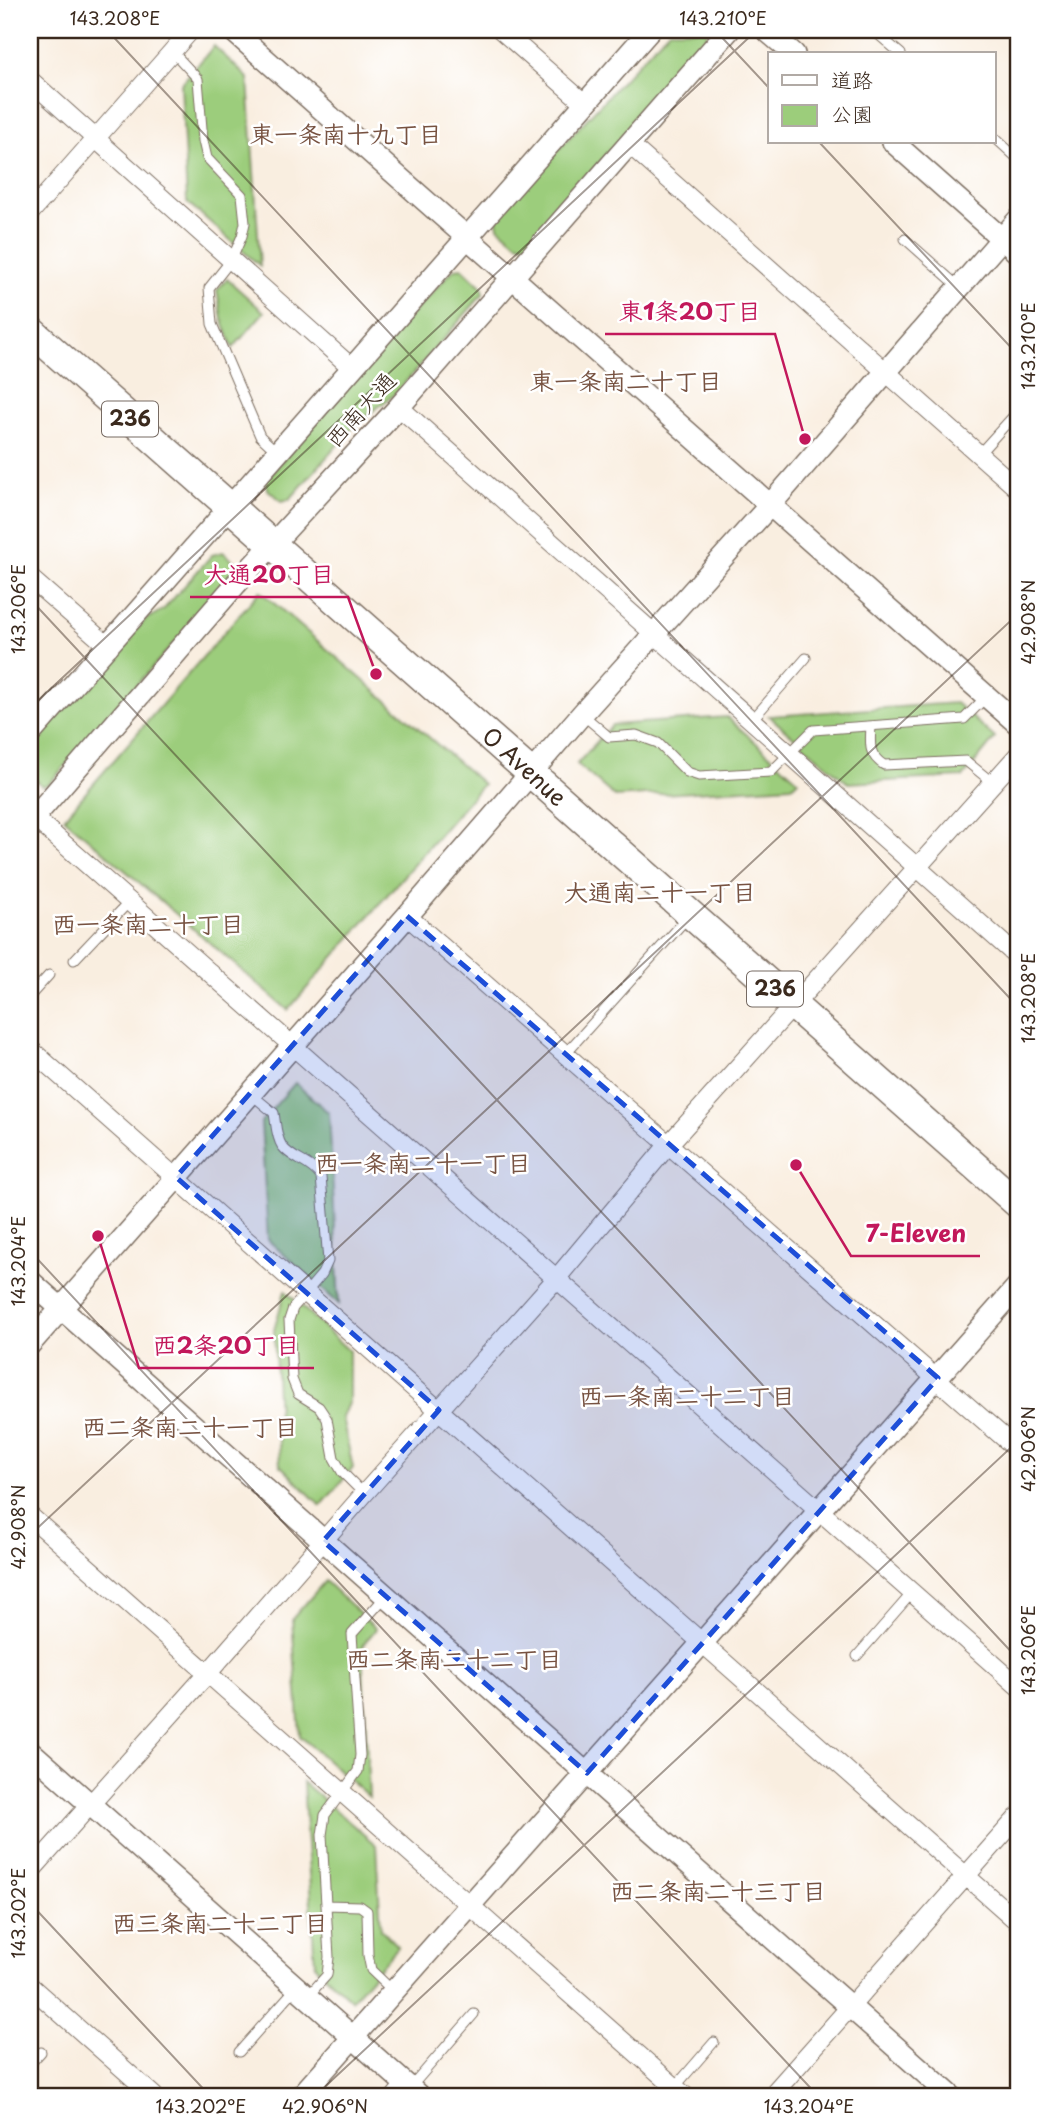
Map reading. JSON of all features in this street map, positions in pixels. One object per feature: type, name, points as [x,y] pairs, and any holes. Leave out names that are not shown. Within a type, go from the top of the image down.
[{"type":"highway","name":"O Avenue","points":[[30,330],[1018,1203]]},
{"type":"street","points":[[30,213],[191,30]]},
{"type":"street","points":[[232,30],[1018,723]]},
{"type":"street","points":[[501,30],[584,103]]},
{"type":"street","name":"西南大通","points":[[30,734],[650,30]]},
{"type":"street","name":"西南大通","points":[[31,818],[273,544],[400,407],[729,30]]},
{"type":"street","points":[[766,30],[792,52]]},
{"type":"street","points":[[30,80],[351,367]]},
{"type":"street","points":[[629,144],[1018,489]]},
{"type":"street","points":[[895,144],[1018,253]]},
{"type":"street","points":[[30,1343],[582,714],[771,504],[1018,220]]},
{"type":"street","points":[[400,407],[1018,957]]},
{"type":"street","points":[[30,578],[109,647]]},
{"type":"street","points":[[30,1872],[556,1279],[669,1144],[1018,755]]},
{"type":"street","points":[[31,818],[1018,1686]]},
{"type":"street","points":[[407,916],[1018,1450]]},
{"type":"street","points":[[30,1049],[1018,1922]]},
{"type":"street","points":[[30,1281],[951,2096]]},
{"type":"street","points":[[301,2096],[1018,1286]]},
{"type":"street","points":[[30,1516],[680,2092]]},
{"type":"street","points":[[30,1751],[303,1991],[405,2091]]},
{"type":"street","points":[[771,2096],[1018,1817]]},
{"type":"street","points":[[30,1986],[154,2096]]},
{"type":"lane","points":[[873,30],[899,52]]},
{"type":"lane","points":[[172,51],[198,79],[207,158],[242,195],[245,223],[242,236],[232,259],[209,288],[212,324],[260,436],[278,453]]},
{"type":"lane","points":[[996,139],[1018,159]]},
{"type":"lane","points":[[905,239],[959,287]]},
{"type":"lane","points":[[979,454],[1018,411]]},
{"type":"lane","points":[[752,720],[806,659]]},
{"type":"lane","points":[[582,714],[609,737],[636,735],[658,743],[687,772],[699,776],[771,772],[813,730],[964,719],[987,696]]},
{"type":"lane","points":[[871,726],[870,751],[876,760],[884,765],[966,761],[994,783]]},
{"type":"lane","points":[[74,960],[129,902]]},
{"type":"lane","points":[[565,1054],[691,914]]},
{"type":"lane","points":[[30,996],[49,975]]},
{"type":"lane","points":[[250,1093],[274,1113],[282,1147],[314,1167],[321,1177],[328,1261],[322,1274],[293,1308],[289,1320],[292,1379],[298,1394],[319,1406],[327,1419],[334,1458],[342,1472],[363,1494]]},
{"type":"lane","points":[[857,1656],[912,1593]]},
{"type":"lane","points":[[239,2052],[303,1991],[327,1975],[329,1957],[322,1835],[325,1815],[358,1771],[360,1755],[352,1634],[385,1597]]},
{"type":"lane","points":[[326,1905],[360,1906],[367,1912],[371,1970],[393,1991]]},
{"type":"lane","points":[[405,2091],[474,2014]]},
{"type":"lane","points":[[680,2092],[714,2042]]},
{"type":"lane","points":[[30,2064],[41,2052]]},
{"type":"highlighted area","points":[[407,916],[938,1378],[587,1773],[323,1541],[439,1410],[176,1177]]},
{"type":"green space","points":[[669,30],[707,30],[707,42],[528,243],[518,244],[498,227],[496,217]]},
{"type":"green space","points":[[214,46],[248,78],[260,266],[187,202],[181,84]]},
{"type":"green space","points":[[462,268],[483,288],[483,294],[395,394],[355,425],[290,499],[282,501],[267,489],[265,480],[354,376],[454,269]]},
{"type":"green space","points":[[227,279],[264,312],[233,348],[222,319],[217,290]]},
{"type":"green space","points":[[223,552],[237,564],[237,572],[49,784],[42,786],[30,775],[30,746],[145,620],[164,609],[212,555]]},
{"type":"green space","points":[[260,591],[483,784],[288,1010],[64,818]]},
{"type":"green space","points":[[956,703],[995,738],[963,777],[848,783],[769,716]]},
{"type":"green space","points":[[727,717],[798,780],[792,786],[615,797],[577,764],[612,725]]},
{"type":"green space","points":[[295,1083],[329,1113],[339,1304],[268,1240],[261,1122]]},
{"type":"green space","points":[[285,1291],[349,1351],[349,1401],[342,1417],[353,1468],[321,1506],[280,1465],[274,1330]]},
{"type":"green space","points":[[325,1581],[376,1629],[362,1646],[369,1797],[300,1736],[292,1619]]},
{"type":"green space","points":[[303,1782],[376,1845],[381,1929],[398,1947],[351,2000],[315,1966]]},
{"type":"place","name":"東1条20丁目","points":[[805,439]]},
{"type":"place","name":"大通20丁目","points":[[376,674]]},
{"type":"place","name":"7-Eleven","points":[[796,1165]]},
{"type":"place","name":"西2条20丁目","points":[[98,1236]]},
{"type":"district","name":"東一条南十九丁目","points":[[346,135]]},
{"type":"district","name":"東一条南二十丁目","points":[[626,382]]},
{"type":"district","name":"大通南二十一丁目","points":[[660,893]]},
{"type":"district","name":"西一条南二十丁目","points":[[148,925]]},
{"type":"district","name":"西一条南二十一丁目","points":[[423,1164]]},
{"type":"district","name":"西一条南二十二丁目","points":[[687,1397]]},
{"type":"district","name":"西二条南二十一丁目","points":[[190,1428]]},
{"type":"district","name":"西二条南二十二丁目","points":[[454,1660]]},
{"type":"district","name":"西二条南二十三丁目","points":[[718,1892]]},
{"type":"district","name":"西三条南二十二丁目","points":[[220,1924]]}]
